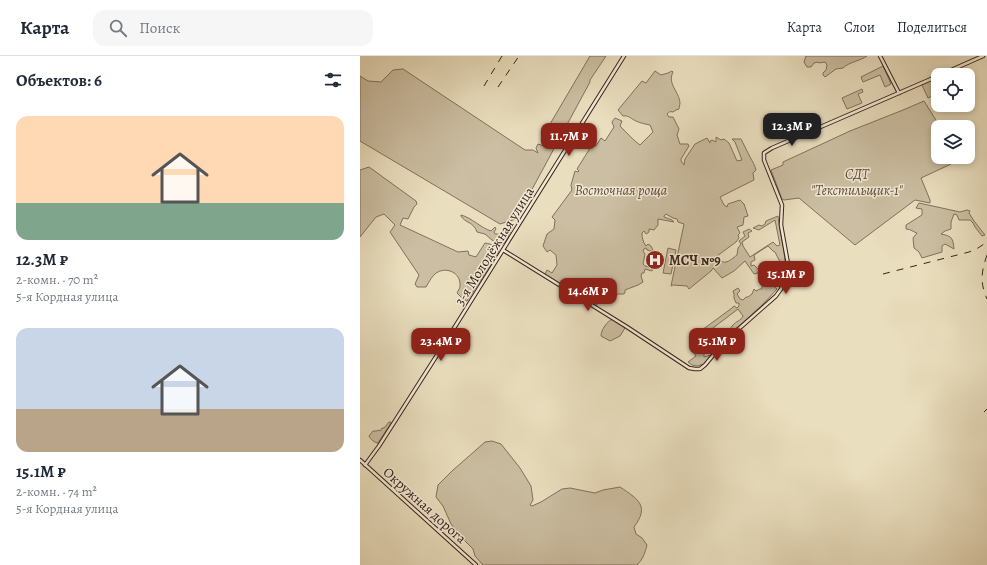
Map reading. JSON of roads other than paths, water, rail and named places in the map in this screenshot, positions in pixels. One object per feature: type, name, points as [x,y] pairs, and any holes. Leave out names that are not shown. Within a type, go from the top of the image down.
[{"type":"main road","name":"3-я Молодёжная улица","points":[[366,465],[624,56]]},
{"type":"main road","points":[[880,56],[899,93]]},
{"type":"main road","points":[[955,68],[983,56]]},
{"type":"main road","points":[[503,250],[627,327],[689,368],[700,369],[730,336],[776,296],[783,286],[788,273],[788,264],[781,225],[782,206],[764,160],[764,153],[772,148],[931,79]]},
{"type":"main road","name":"Окружная дорога","points":[[360,460],[476,565]]},
{"type":"railway","points":[[484,86],[502,56]]},
{"type":"railway","points":[[498,87],[519,56]]},
{"type":"railway","points":[[883,274],[969,252],[987,242]]},
{"type":"railway","points":[[987,255],[983,267],[982,277],[983,288],[987,299]]},
{"type":"railway","points":[[984,412],[987,409]]},
{"type":"place","name":"МСЧ №9","points":[[655,260]]},
{"type":"park label","name":"СДТ \"Текстильщик-1\"","points":[[857,182]]},
{"type":"park label","name":"Восточная роща","points":[[621,190]]}]
